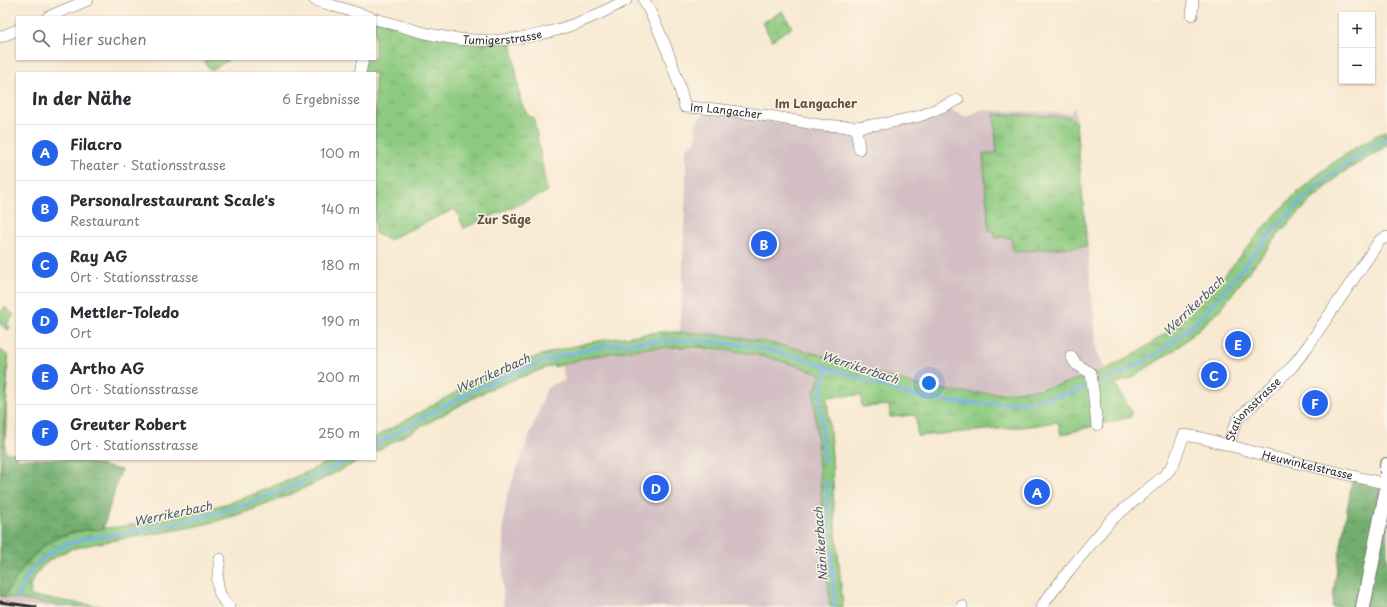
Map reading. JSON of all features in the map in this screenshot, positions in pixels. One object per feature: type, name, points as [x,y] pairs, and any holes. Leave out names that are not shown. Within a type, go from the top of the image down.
[{"type":"street","points":[[50,16],[88,0]]},
{"type":"street","points":[[315,0],[367,16]]},
{"type":"street","name":"Tumigerstrasse","points":[[376,18],[439,36],[476,40],[511,40],[552,32],[577,24],[626,0]]},
{"type":"street","name":"Im Langacher","points":[[644,0],[670,54],[685,107],[716,109],[769,116],[820,125],[856,127],[888,123],[920,116],[958,100]]},
{"type":"street","points":[[1192,15],[1193,0]]},
{"type":"street","points":[[0,37],[16,30]]},
{"type":"street","points":[[360,72],[363,60]]},
{"type":"street","points":[[856,127],[858,149]]},
{"type":"street","name":"Stationsstrasse","points":[[1041,607],[1070,569],[1111,520],[1165,475],[1173,465],[1184,435],[1229,445],[1238,419],[1292,367],[1380,240],[1387,237]]},
{"type":"street","points":[[1071,356],[1076,364],[1091,373],[1097,425]]},
{"type":"street","name":"Heuwinkelstrasse","points":[[1229,445],[1387,484]]},
{"type":"street","points":[[1387,465],[1387,476]]},
{"type":"street","points":[[1363,607],[1387,488]]},
{"type":"street","points":[[220,559],[216,581],[218,590],[223,600],[229,607]]},
{"type":"shaded area","points":[[1075,107],[1097,354],[1104,369],[1075,380],[1026,390],[975,393],[950,391],[901,381],[812,353],[757,340],[680,333],[686,149],[696,141],[696,124],[699,118],[704,114],[711,113],[761,119],[811,129],[852,132],[947,109],[967,117],[980,110],[1070,113]]},
{"type":"shaded area","points":[[672,348],[754,354],[821,374],[814,392],[814,400],[830,607],[503,607],[503,524],[507,495],[547,388],[555,383],[565,381],[561,364],[618,352]]},
{"type":"shaded area","points":[[0,596],[72,607],[0,607]]},
{"type":"green space","points":[[782,11],[792,27],[772,40],[762,23]]},
{"type":"green space","points":[[376,19],[439,36],[511,40],[521,103],[527,114],[534,119],[547,192],[464,228],[455,209],[388,240],[376,234],[376,72],[360,72],[363,60],[376,60]]},
{"type":"green space","points":[[204,60],[228,60],[211,71]]},
{"type":"green space","points":[[994,114],[1070,117],[1076,123],[1087,246],[1013,252],[1011,237],[995,238],[994,231],[989,231],[983,154],[997,153]]},
{"type":"green space","points":[[1387,130],[1387,146],[1341,174],[1311,201],[1281,231],[1218,312],[1176,349],[1131,378],[1115,384],[1131,410],[1131,417],[1061,435],[1058,422],[1022,427],[917,436],[916,415],[890,417],[889,405],[862,407],[861,395],[827,397],[832,456],[834,511],[843,607],[830,607],[814,400],[814,392],[821,374],[804,368],[753,354],[703,348],[653,348],[603,354],[554,367],[554,365],[486,391],[376,451],[376,436],[489,375],[555,351],[605,340],[656,332],[694,333],[737,337],[779,345],[814,353],[916,385],[951,391],[982,393],[1014,392],[1075,380],[1110,367],[1128,358],[1145,348],[1177,324],[1214,288],[1268,222],[1302,188],[1343,156]]},
{"type":"green space","points":[[5,307],[14,315],[7,324],[10,327],[8,330],[0,324],[0,313]]},
{"type":"green space","points":[[0,349],[8,356],[0,492]]},
{"type":"green space","points":[[8,356],[5,452],[16,453],[16,460],[65,460],[90,463],[121,470],[103,529],[84,530],[66,534],[46,545],[30,560],[4,597],[0,596],[0,492]]},
{"type":"green space","points":[[332,460],[360,460],[264,506],[222,520],[72,549],[46,563],[37,573],[29,588],[31,588],[30,596],[106,607],[72,607],[4,597],[19,574],[36,553],[50,542],[67,534],[124,526],[195,512],[249,496],[301,475]]},
{"type":"green space","points":[[1353,475],[1387,484],[1387,607],[1332,607]]},
{"type":"waterway","name":"Werrikerbach","points":[[376,444],[469,393],[528,367],[557,357],[587,350],[617,344],[648,341],[709,341],[770,350],[806,360],[912,395],[949,402],[988,404],[1008,403],[1065,394],[1120,374],[1154,355],[1185,332],[1208,310],[1292,210],[1321,183],[1353,159],[1387,138]]},
{"type":"waterway","name":"Nänikerbach","points":[[824,461],[820,394],[829,368]]},
{"type":"waterway","name":"Werrikerbach","points":[[18,599],[22,587],[33,567],[60,547],[83,539],[154,528],[188,521],[236,508],[282,491],[327,471],[347,460]]},
{"type":"waterway","name":"Nänikerbach","points":[[826,480],[835,607]]},
{"type":"railway","points":[[0,602],[36,607]]},
{"type":"place","name":"Personalrestaurant Scale's","points":[[764,244]]},
{"type":"place","name":"Artho AG","points":[[1238,344]]},
{"type":"place","name":"Ray AG","points":[[1214,375]]},
{"type":"place","name":"Greuter Robert","points":[[1315,403]]},
{"type":"place","name":"Mettler-Toledo","points":[[656,488]]},
{"type":"place","name":"Filacro","points":[[1037,492]]},
{"type":"district","name":"Im Langacher","points":[[816,104]]},
{"type":"district","name":"Zur Säge","points":[[504,220]]}]
